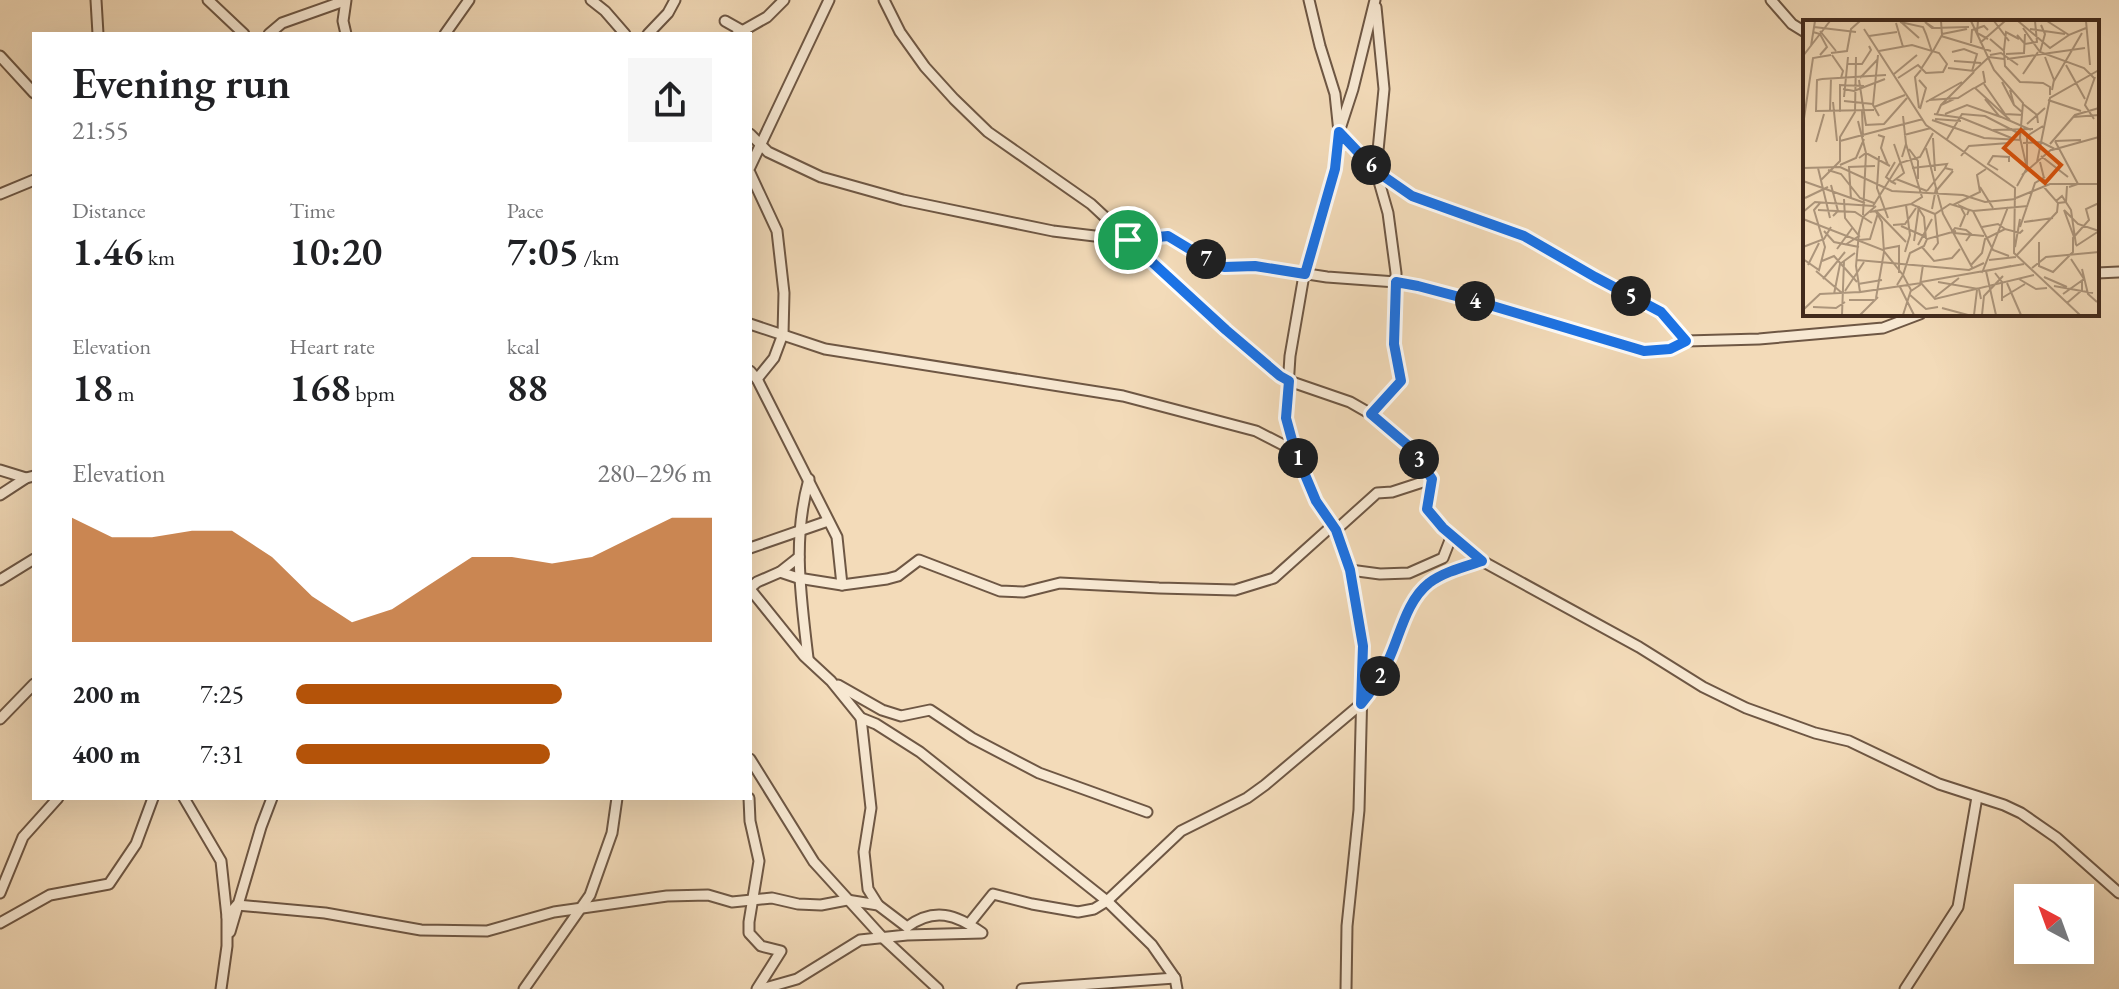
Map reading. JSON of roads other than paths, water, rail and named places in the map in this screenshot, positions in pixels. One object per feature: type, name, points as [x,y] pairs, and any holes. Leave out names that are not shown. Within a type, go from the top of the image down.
[{"type":"street","points":[[96,0],[98,32]]},
{"type":"street","points":[[208,0],[242,32]]},
{"type":"street","points":[[446,32],[469,0]]},
{"type":"street","points":[[591,0],[623,32]]},
{"type":"street","points":[[650,32],[668,13],[675,0]]},
{"type":"street","points":[[725,21],[739,32],[767,17],[784,0]]},
{"type":"street","points":[[752,163],[829,0]]},
{"type":"street","points":[[884,0],[900,32],[925,67],[954,99],[999,140],[1091,204],[1280,376],[1350,402],[1371,414],[1411,448],[1432,479],[1427,509],[1443,528],[1482,561],[1639,647],[1703,687],[1746,708],[1815,733],[1849,741],[1939,784],[2021,813],[2057,838],[2119,893]]},
{"type":"street","points":[[1309,0],[1335,94],[1339,132],[1376,171],[1412,196],[1524,236],[1661,312],[1686,341]]},
{"type":"street","points":[[1346,989],[1347,926],[1362,751],[1363,646],[1350,570],[1335,528],[1316,501],[1295,451],[1286,418],[1290,356],[1305,274],[1335,169],[1339,132],[1375,0],[1384,89],[1376,171],[1388,213],[1396,282],[1394,344],[1401,381],[1371,414]]},
{"type":"street","points":[[1771,0],[1792,24],[1803,31]]},
{"type":"street","points":[[271,32],[282,23],[345,1],[346,32]]},
{"type":"street","points":[[0,56],[32,91]]},
{"type":"street","points":[[752,136],[768,152],[821,177],[903,200],[1053,231],[1128,240],[1168,236],[1224,267],[1255,266],[1418,286],[1644,351],[1670,349],[1686,341],[1759,339],[1883,328],[1915,316]]},
{"type":"street","points":[[752,152],[761,145]]},
{"type":"street","points":[[752,177],[777,231],[784,293],[783,334],[774,358],[754,375],[837,537],[842,585]]},
{"type":"street","points":[[0,194],[32,181]]},
{"type":"street","points":[[2099,273],[2119,272]]},
{"type":"street","points":[[752,325],[825,349],[1123,396],[1256,431],[1295,451]]},
{"type":"street","points":[[0,470],[30,477]]},
{"type":"street","points":[[0,495],[30,477]]},
{"type":"street","points":[[808,660],[798,578],[799,531],[809,479]]},
{"type":"street","points":[[780,572],[842,585],[898,576],[919,560],[1000,591],[1024,592],[1060,583],[1235,590],[1274,578],[1377,493],[1392,492],[1432,479]]},
{"type":"street","points":[[752,547],[828,521]]},
{"type":"street","points":[[1350,570],[1380,574],[1409,573],[1443,558],[1452,535]]},
{"type":"street","points":[[752,586],[780,572],[799,557]]},
{"type":"street","points":[[0,580],[32,560]]},
{"type":"street","points":[[969,924],[993,894],[1078,912],[1094,909],[1107,901],[1181,831],[1256,792],[1361,704],[1388,661],[1421,590],[1448,572],[1482,561]]},
{"type":"street","points":[[752,590],[808,660],[831,681],[861,718],[920,752],[1107,901],[1152,945],[1175,978],[1177,989]]},
{"type":"street","points":[[831,681],[882,710],[901,716],[930,710],[972,738],[1039,773],[1147,812]]},
{"type":"street","points":[[0,719],[32,686]]},
{"type":"street","points":[[760,989],[797,979],[860,940],[982,933],[969,924],[944,915],[921,917],[907,927],[878,905],[868,889],[864,852],[871,808],[861,718]]},
{"type":"street","points":[[752,762],[814,862],[883,938],[938,989]]},
{"type":"street","points":[[1905,989],[1958,907],[1977,797]]},
{"type":"street","points":[[0,893],[23,837],[56,800]]},
{"type":"street","points":[[0,923],[50,895],[109,884],[136,844],[152,800]]},
{"type":"street","points":[[185,800],[221,861],[227,946]]},
{"type":"street","points":[[221,989],[237,905],[271,800]]},
{"type":"street","points":[[524,989],[590,895],[612,833],[617,800]]},
{"type":"street","points":[[749,800],[750,821],[759,861],[749,933],[761,946],[781,951],[760,989]]},
{"type":"street","points":[[237,905],[325,913],[421,930],[487,931],[554,912],[667,896],[708,895],[732,902],[772,898],[821,905],[847,900],[878,905]]},
{"type":"street","points":[[227,917],[237,905]]},
{"type":"street","points":[[1022,989],[1175,978]]}]
